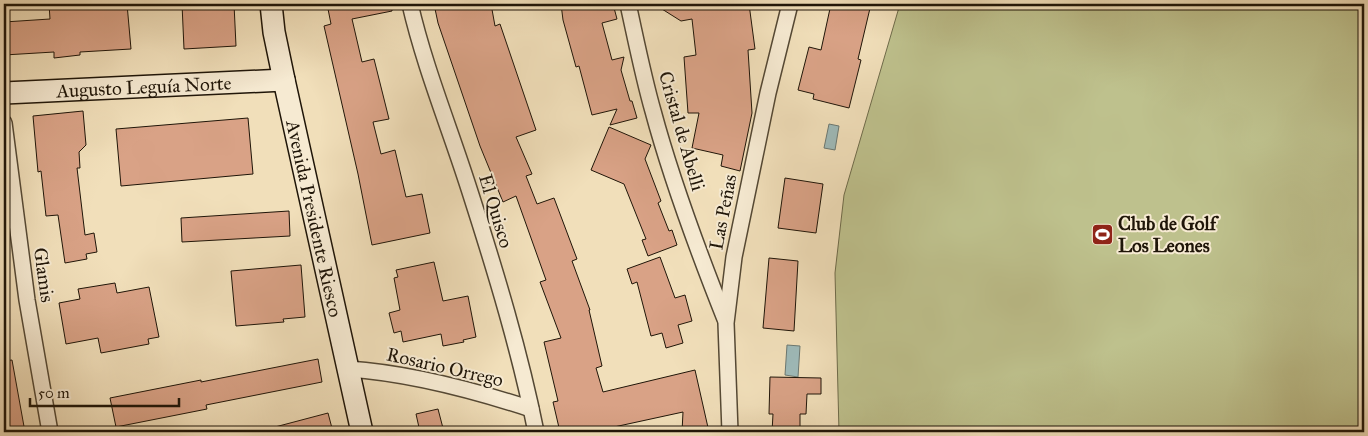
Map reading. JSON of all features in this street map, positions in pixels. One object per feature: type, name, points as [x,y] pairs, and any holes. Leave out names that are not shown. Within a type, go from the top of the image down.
[{"type":"main road","name":"Avenida Presidente Riesco","points":[[271,4],[274,32],[284,80],[362,432]]},
{"type":"main road","name":"Augusto Leguía Norte","points":[[4,93],[284,80]]},
{"type":"street","name":"El Quisco","points":[[410,4],[416,30],[471,195],[517,349],[536,432]]},
{"type":"street","name":"Cristal de Abelli","points":[[628,4],[662,146],[702,262],[726,323]]},
{"type":"street","name":"Las Peñas","points":[[730,432],[726,323],[734,257],[768,93],[790,4]]},
{"type":"street","name":"Glamis","points":[[4,123],[27,300],[50,432]]},
{"type":"street","name":"Rosario Orrego","points":[[348,369],[392,374],[493,397],[531,409]]},
{"type":"green space","name":"Club de Golf Los Leones","points":[[900,4],[1364,4],[1364,432],[839,432],[835,273],[844,195]]},
{"type":"water","points":[[829,124],[839,126],[835,150],[824,148]]},
{"type":"water","points":[[787,345],[800,346],[798,377],[785,375]]},
{"type":"building","points":[[49,4],[127,4],[131,49],[80,52],[80,55],[54,58],[54,52],[4,55],[4,22],[50,19]]},
{"type":"building","points":[[182,4],[234,4],[236,46],[184,49]]},
{"type":"building","points":[[327,4],[392,4],[392,11],[352,19],[362,62],[374,59],[389,119],[373,122],[381,154],[395,150],[406,197],[422,194],[430,233],[372,245],[358,174],[324,26],[331,24]]},
{"type":"building","points":[[434,4],[491,4],[495,26],[500,24],[536,130],[516,137],[532,174],[526,176],[537,204],[554,198],[577,259],[572,261],[590,310],[602,366],[596,368],[603,392],[695,370],[709,432],[682,432],[683,412],[591,432],[560,432],[553,402],[558,401],[544,342],[561,338],[540,282],[546,280],[516,196],[503,202],[480,146],[438,23]]},
{"type":"building","points":[[561,4],[613,4],[617,19],[602,23],[612,60],[624,57],[621,70],[637,118],[610,125],[617,109],[592,115],[579,66],[576,67],[563,20]]},
{"type":"building","points":[[654,4],[749,4],[755,49],[748,50],[752,113],[740,171],[721,166],[723,155],[692,148],[699,113],[688,113],[684,57],[696,55],[692,19],[681,21]]},
{"type":"building","points":[[831,4],[871,4],[858,59],[861,60],[849,108],[813,99],[814,94],[798,90],[809,47],[821,50]]},
{"type":"building","points":[[83,111],[86,145],[79,152],[80,168],[77,168],[85,235],[94,233],[97,252],[86,254],[87,259],[65,263],[58,215],[46,216],[41,171],[38,172],[33,116]]},
{"type":"building","points":[[248,118],[253,174],[121,186],[116,129]]},
{"type":"building","points":[[609,127],[651,145],[645,159],[661,201],[658,203],[669,231],[672,230],[677,245],[648,256],[642,240],[646,239],[624,184],[591,170]]},
{"type":"building","points":[[785,178],[823,184],[816,233],[778,228]]},
{"type":"building","points":[[289,211],[290,236],[182,242],[181,218]]},
{"type":"building","points":[[660,257],[675,298],[685,295],[692,321],[678,325],[683,343],[666,348],[662,333],[651,336],[637,282],[632,284],[627,269]]},
{"type":"building","points":[[769,258],[798,261],[794,331],[763,328]]},
{"type":"building","points":[[434,262],[443,301],[468,296],[476,337],[463,340],[464,342],[443,346],[441,334],[403,342],[401,331],[394,333],[389,313],[400,310],[394,278],[398,277],[396,270]]},
{"type":"building","points":[[301,265],[305,317],[283,319],[284,322],[236,326],[231,271]]},
{"type":"building","points":[[115,283],[117,293],[149,287],[159,337],[148,339],[149,344],[101,353],[98,338],[66,344],[59,303],[80,299],[78,289]]},
{"type":"building","points":[[318,359],[322,382],[206,405],[207,409],[116,427],[110,398]]},
{"type":"building","points":[[12,360],[25,432],[4,432],[4,361]]},
{"type":"building","points":[[770,377],[821,378],[821,394],[807,394],[806,414],[800,414],[800,432],[772,432],[773,414],[769,414]]},
{"type":"building","points":[[438,409],[444,432],[420,432],[416,414]]},
{"type":"building","points":[[328,413],[333,432],[276,432],[275,427]]},
{"type":"place","name":"Club de Golf Los Leones","points":[[1102,234]]}]
